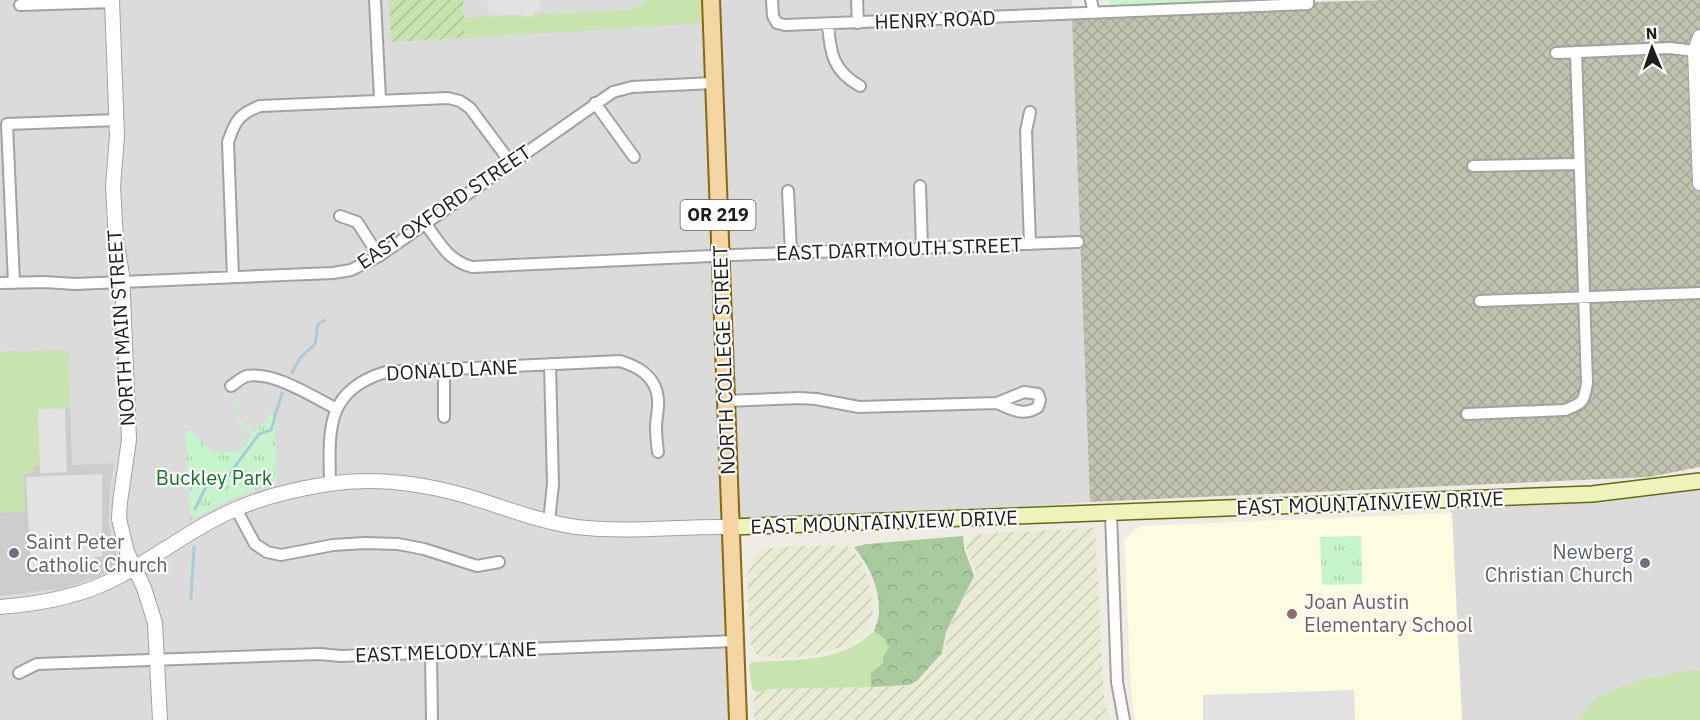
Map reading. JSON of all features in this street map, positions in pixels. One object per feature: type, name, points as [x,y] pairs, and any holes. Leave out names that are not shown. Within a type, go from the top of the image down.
[{"type":"main road","name":"NORTH COLLEGE STREET","points":[[711,0],[738,720]]},
{"type":"main road","name":"EAST MOUNTAINVIEW DRIVE","points":[[1659,485],[1671,476],[1700,471]]},
{"type":"main road","name":"EAST MOUNTAINVIEW DRIVE","points":[[731,527],[1592,494],[1700,481]]},
{"type":"street","points":[[375,0],[380,99]]},
{"type":"street","name":"HENRY ROAD","points":[[772,0],[773,16],[777,23],[785,25],[1308,2]]},
{"type":"street","points":[[857,0],[858,23]]},
{"type":"street","points":[[1091,0],[1094,13]]},
{"type":"street","points":[[20,5],[112,1]]},
{"type":"street","name":"NORTH MAIN STREET","points":[[112,1],[117,120],[113,186],[116,241],[123,282],[129,440],[120,495],[119,519],[123,540],[144,588],[155,623],[159,660],[160,720]]},
{"type":"street","points":[[828,24],[830,49],[836,64],[843,74],[860,86]]},
{"type":"street","points":[[1700,37],[1695,51],[1700,183]]},
{"type":"street","points":[[1556,53],[1670,48],[1695,51]]},
{"type":"street","points":[[1467,414],[1565,410],[1579,405],[1585,398],[1587,383],[1576,52]]},
{"type":"street","name":"EAST OXFORD STREET","points":[[0,283],[75,284],[333,273],[351,270],[379,256],[613,92],[632,87],[713,84]]},
{"type":"street","points":[[233,277],[228,142],[239,117],[247,111],[260,106],[380,99],[448,98],[460,101],[478,117],[512,163]]},
{"type":"street","points":[[595,103],[634,157]]},
{"type":"street","points":[[1030,112],[1026,131],[1030,244]]},
{"type":"street","points":[[14,283],[7,124],[117,120]]},
{"type":"street","points":[[1473,166],[1579,164]]},
{"type":"street","points":[[920,186],[922,247]]},
{"type":"street","points":[[788,190],[791,252]]},
{"type":"street","points":[[340,216],[357,222],[379,256]]},
{"type":"street","name":"EAST DARTMOUTH STREET","points":[[425,223],[450,257],[461,264],[472,267],[791,252],[1078,243]]},
{"type":"street","points":[[1480,301],[1700,293]]},
{"type":"street","name":"DONALD LANE","points":[[330,483],[331,422],[337,409],[348,391],[373,376],[386,372],[620,361],[635,366],[655,385],[658,400],[656,427],[658,452]]},
{"type":"street","points":[[549,522],[554,484],[550,364]]},
{"type":"street","points":[[444,369],[444,417]]},
{"type":"street","points":[[231,386],[245,376],[261,375],[280,381],[337,409]]},
{"type":"street","points":[[725,401],[808,399],[859,407],[997,403]]},
{"type":"street","name":"EAST MOUNTAINVIEW DRIVE","points":[[0,607],[42,602],[87,590],[116,578],[236,508],[272,496],[330,483],[366,481],[429,487],[549,522],[607,529],[731,527]]},
{"type":"street","points":[[236,508],[255,544],[267,552],[281,555],[333,545],[398,544],[424,549],[477,566],[499,562]]},
{"type":"street","points":[[1111,513],[1117,682],[1124,720]]},
{"type":"street","name":"EAST MELODY LANE","points":[[19,673],[37,664],[320,654],[341,656],[735,641]]},
{"type":"street","points":[[431,653],[432,720]]},
{"type":"shaded area","points":[[0,0],[1072,0],[1090,502],[731,527],[738,720],[0,720]]},
{"type":"shaded area","points":[[487,0],[540,0],[540,9],[533,16],[491,15],[488,12]]},
{"type":"shaded area","points":[[1700,0],[1700,467],[1649,477],[1090,502],[1072,18],[1314,8],[1314,2]]},
{"type":"shaded area","points":[[68,350],[72,465],[114,463],[109,495],[109,523],[114,549],[119,558],[116,566],[100,576],[64,588],[0,596],[0,352]]},
{"type":"shaded area","points":[[65,408],[67,472],[40,473],[38,409]]},
{"type":"shaded area","points":[[102,474],[102,556],[95,557],[96,566],[77,571],[74,563],[31,572],[26,477]]},
{"type":"shaded area","points":[[1700,480],[1700,720],[1462,720],[1450,500]]},
{"type":"shaded area","name":"Joan Austin Elementary School","points":[[1452,513],[1462,720],[1135,720],[1131,689],[1124,540],[1140,526]]},
{"type":"shaded area","points":[[1095,528],[1104,699],[1110,720],[754,720],[753,693],[771,689],[910,686],[918,683],[944,652],[947,633],[975,576],[966,543],[975,534]]},
{"type":"shaded area","points":[[842,545],[851,548],[862,562],[870,588],[873,611],[867,632],[848,645],[814,655],[784,658],[761,656],[755,653],[751,646],[747,576],[753,560],[764,550],[776,547]]},
{"type":"shaded area","points":[[1354,690],[1355,720],[1203,720],[1203,695]]},
{"type":"green space","points":[[389,0],[463,0],[465,38],[391,42]]},
{"type":"green space","points":[[644,0],[703,0],[704,23],[465,38],[464,18],[522,15],[533,17],[534,14],[635,10],[636,7],[644,4]]},
{"type":"green space","points":[[1108,0],[1258,0],[1258,1],[1115,10]]},
{"type":"green space","points":[[68,350],[70,408],[38,409],[40,465],[33,466],[33,473],[24,474],[25,512],[0,513],[0,352]]},
{"type":"green space","name":"Buckley Park","points":[[237,405],[238,419],[254,433],[274,411],[277,483],[231,499],[190,520],[186,427],[213,452],[239,452],[253,435],[236,420],[235,406]]},
{"type":"green space","points":[[963,536],[964,548],[974,576],[946,632],[942,653],[917,681],[909,685],[871,687],[871,673],[883,663],[883,657],[889,647],[884,639],[874,631],[879,614],[878,594],[869,569],[854,547]]},
{"type":"green space","points":[[1361,536],[1362,584],[1322,585],[1320,537]]},
{"type":"green space","points":[[874,631],[884,639],[889,647],[883,663],[873,673],[871,687],[771,689],[757,692],[752,689],[749,666],[751,662],[800,660],[832,654],[847,649]]},
{"type":"green space","points":[[1690,670],[1700,671],[1700,720],[1578,720],[1594,699],[1637,681]]},
{"type":"waterway","points":[[292,373],[300,358],[315,344],[318,324],[325,320]]},
{"type":"waterway","points":[[195,509],[208,483],[228,476],[259,434],[271,430],[282,393]]},
{"type":"waterway","points":[[191,599],[194,547]]},
{"type":"place","name":"Saint Peter Catholic Church","points":[[14,553]]},
{"type":"place","name":"Newberg Christian Church","points":[[1645,563]]},
{"type":"place","name":"Joan Austin Elementary School","points":[[1292,614]]}]
